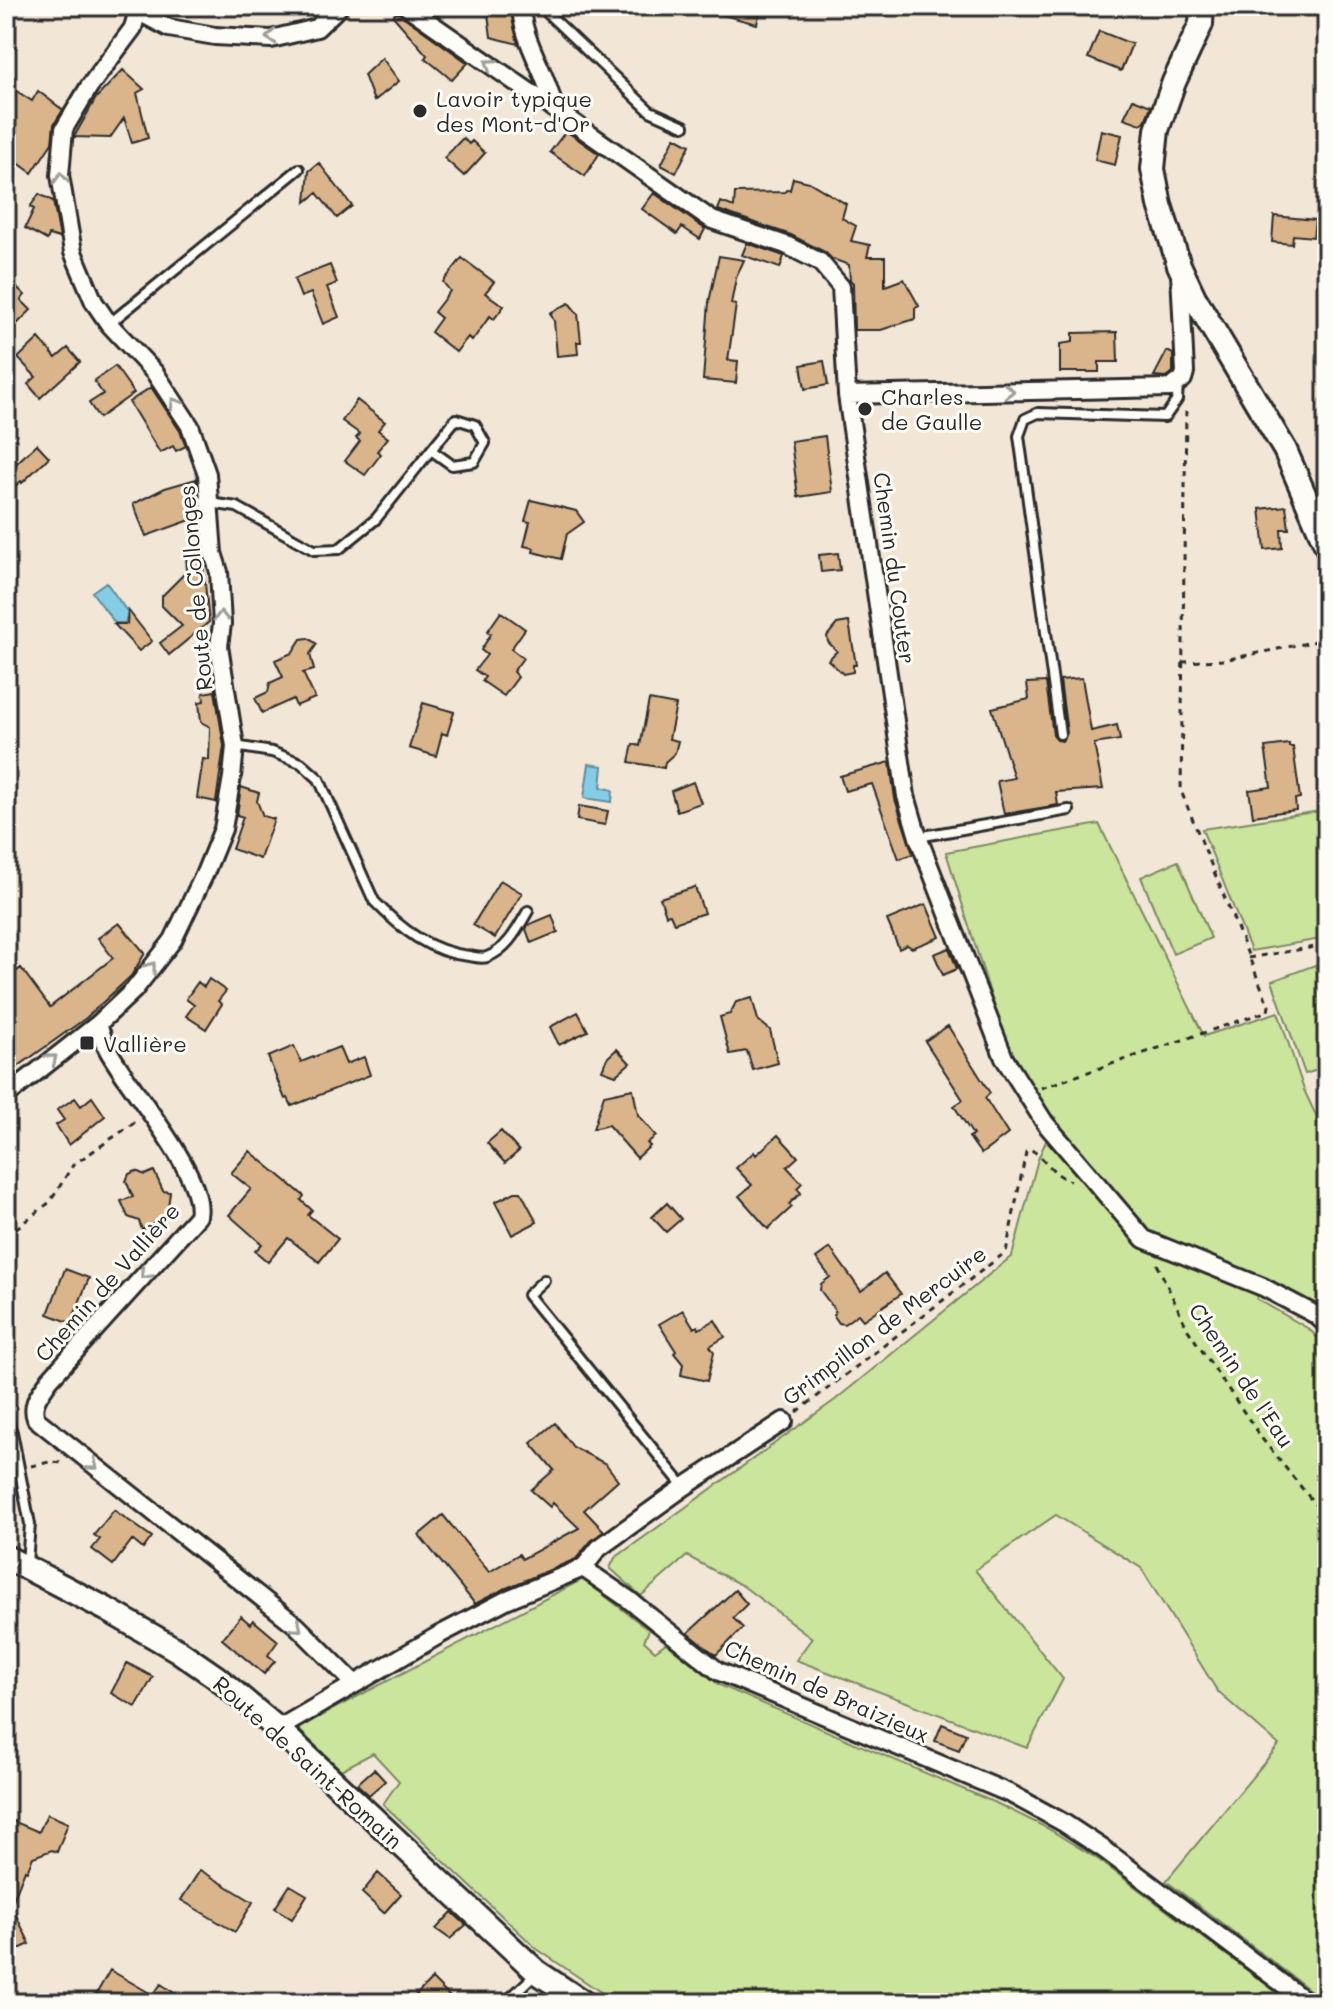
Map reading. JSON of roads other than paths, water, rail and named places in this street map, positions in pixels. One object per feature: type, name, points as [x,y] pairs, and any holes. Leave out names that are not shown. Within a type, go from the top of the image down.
[{"type":"main road","points":[[1202,6],[1201,24],[1174,82],[1157,130],[1153,169],[1160,205],[1179,265],[1194,297],[1285,450],[1327,547]]},
{"type":"main road","name":"Route de Saint-Romain","points":[[6,1557],[177,1650],[216,1677],[278,1729],[537,1972],[584,2003]]},
{"type":"street","points":[[139,9],[169,28],[215,36],[271,39],[317,28],[340,6]]},
{"type":"street","name":"Chemin du Couter","points":[[406,6],[712,220],[786,245],[820,262],[841,287],[847,395],[906,796],[918,837],[1004,1058],[1045,1123],[1144,1239],[1263,1287],[1316,1315],[1327,1325]]},
{"type":"street","points":[[521,6],[554,109]]},
{"type":"street","name":"Route de Collonges","points":[[6,1096],[98,1024],[134,990],[173,940],[223,829],[232,777],[235,746],[219,646],[222,624],[219,572],[213,553],[207,474],[190,426],[155,373],[109,324],[94,302],[70,240],[60,175],[64,129],[89,87],[133,28],[139,9]]},
{"type":"street","points":[[847,395],[1171,388],[1178,384],[1185,372],[1179,265]]},
{"type":"street","name":"Chemin de Vallière","points":[[98,1024],[107,1048],[184,1165],[200,1206],[198,1216],[50,1379],[35,1402],[33,1410],[36,1419],[297,1626],[354,1683]]},
{"type":"street","points":[[278,1729],[354,1683],[508,1599],[583,1568],[599,1548],[784,1421]]},
{"type":"street","name":"Chemin de Braizieux","points":[[583,1568],[628,1599],[718,1671],[1011,1794],[1064,1823],[1117,1859],[1308,2003]]},
{"type":"lane","points":[[540,6],[650,111],[684,126]]},
{"type":"lane","points":[[691,6],[714,6]]},
{"type":"lane","points":[[109,324],[299,169]]},
{"type":"lane","points":[[1060,734],[1019,436],[1025,419],[1038,413],[1165,417],[1177,400],[1178,384]]},
{"type":"lane","points":[[210,503],[237,507],[314,550],[339,549],[376,519],[431,450],[456,419],[475,425],[485,443],[474,462],[452,465],[431,450]]},
{"type":"lane","points":[[235,746],[272,752],[301,763],[319,779],[374,901],[424,944],[456,955],[485,958],[511,939],[528,911]]},
{"type":"lane","points":[[918,837],[1069,810]]},
{"type":"lane","points":[[544,1280],[528,1295],[684,1487]]},
{"type":"lane","points":[[6,1417],[12,1432],[30,1524],[26,1568]]},
{"type":"lane","points":[[505,2003],[537,1972]]},
{"type":"water","points":[[106,582],[128,613],[125,623],[115,623],[92,592]]},
{"type":"water","points":[[589,764],[603,766],[601,787],[613,790],[612,802],[584,798]]},
{"type":"place","name":"Lavoir typique des Mont-d'Or","points":[[420,111]]},
{"type":"place","name":"Charles de Gaulle","points":[[865,409]]},
{"type":"place","name":"Vallière","points":[[87,1043]]}]
